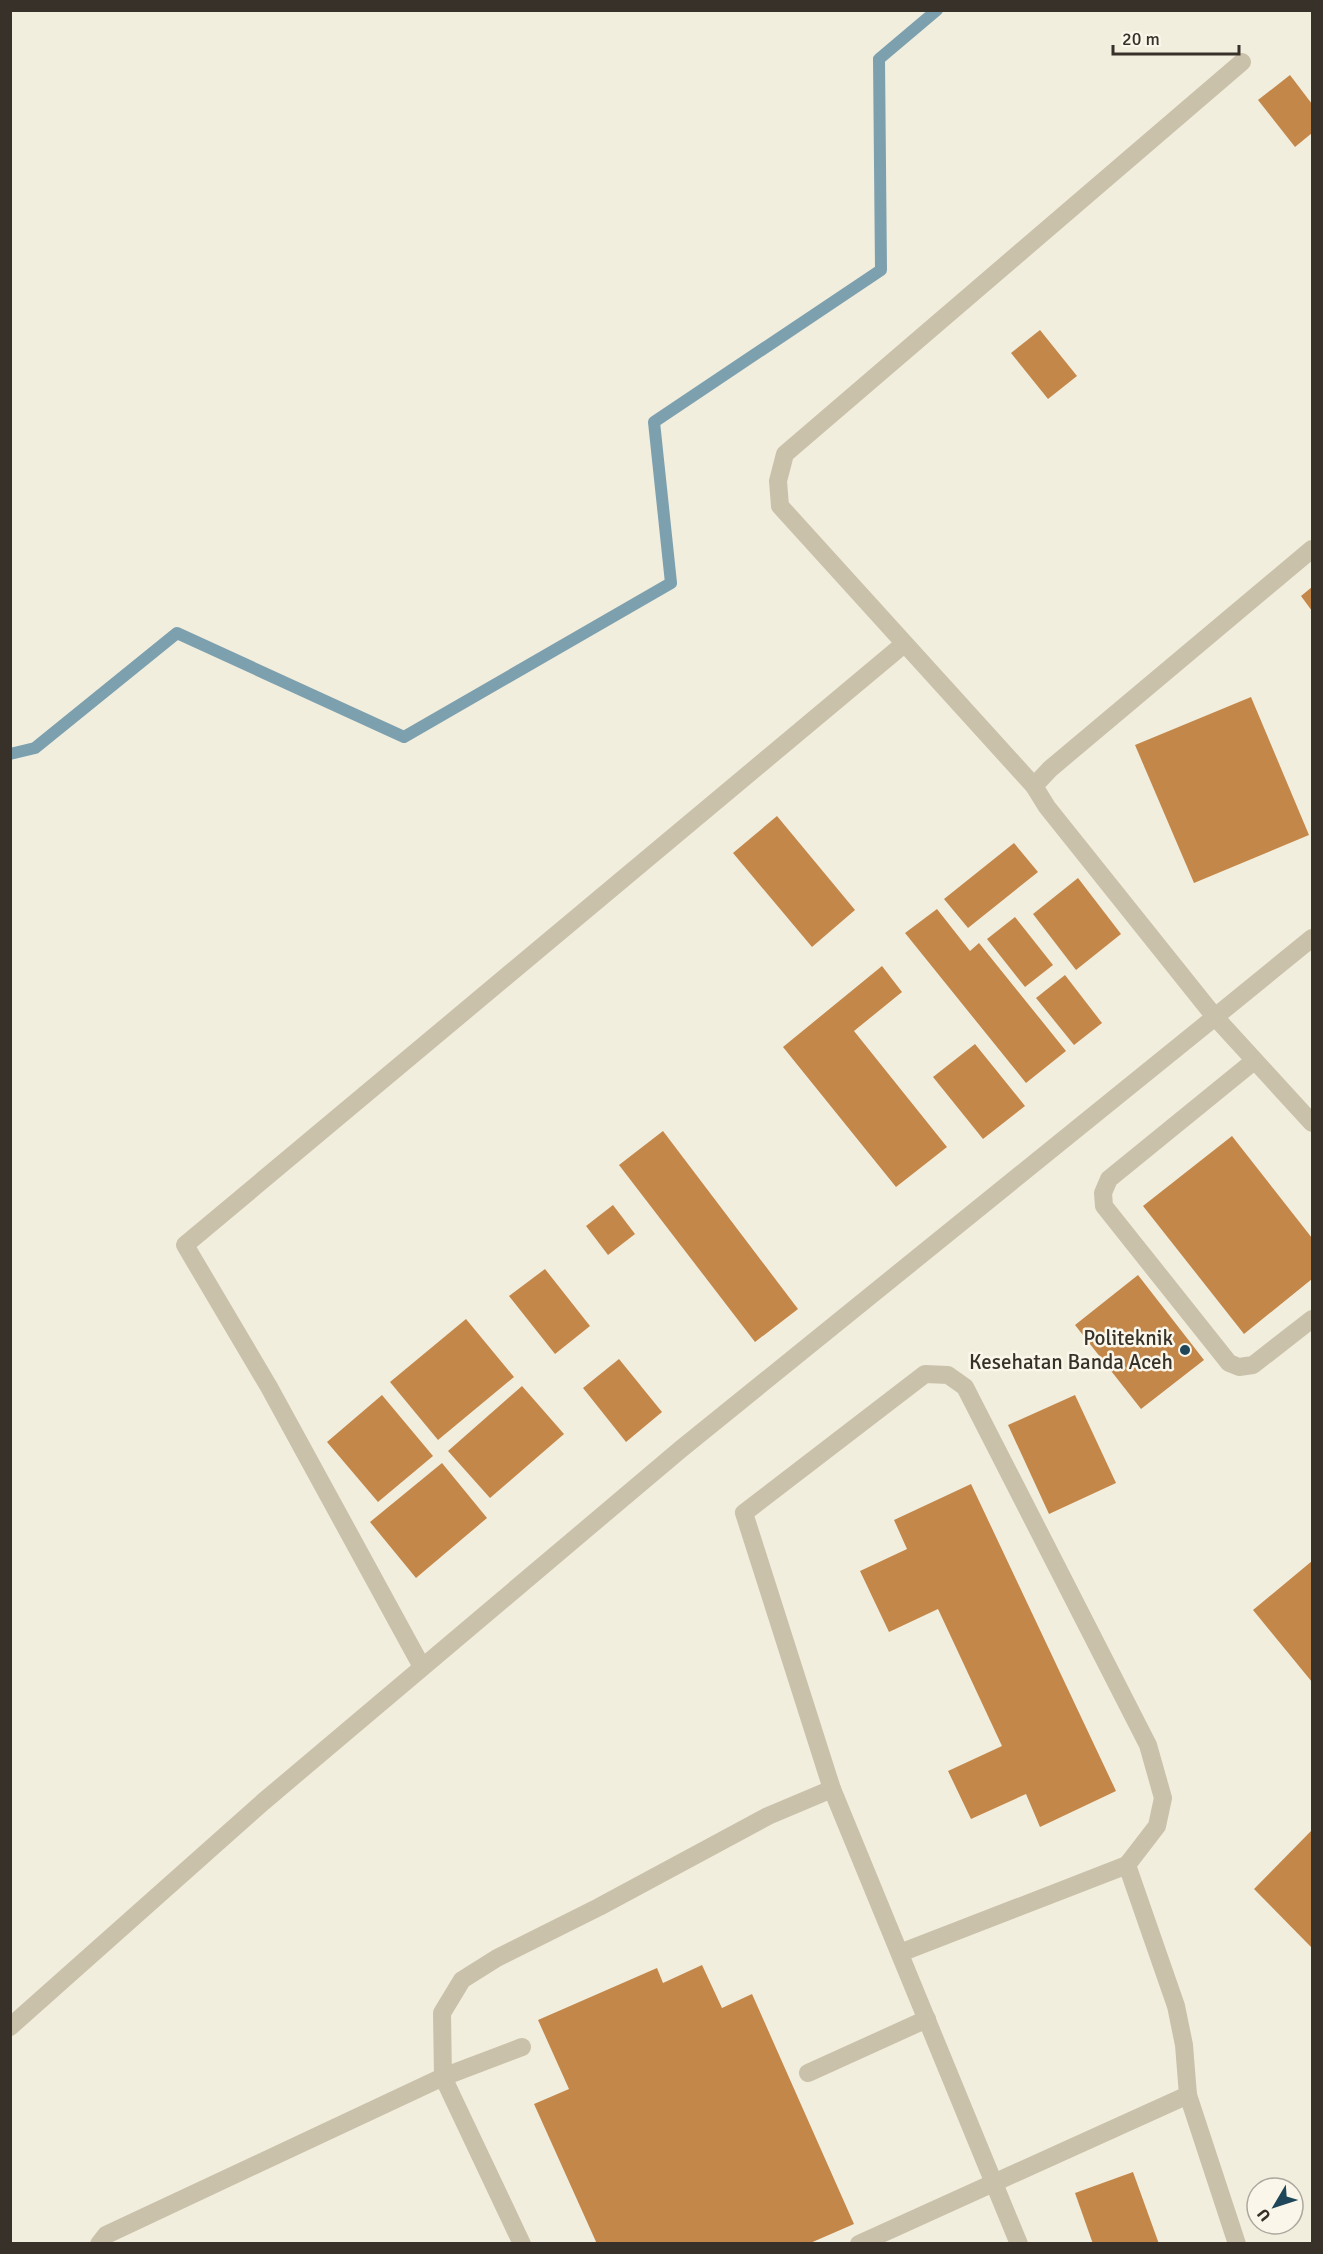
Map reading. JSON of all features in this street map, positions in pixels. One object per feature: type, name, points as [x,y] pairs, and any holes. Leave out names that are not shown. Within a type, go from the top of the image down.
[{"type":"street","points":[[1242,62],[785,454],[778,481],[780,507],[1034,786],[1047,807],[1215,1017],[1312,1123]]},
{"type":"street","points":[[1034,786],[1050,769],[1312,549]]},
{"type":"street","points":[[422,1667],[269,1387],[185,1245],[904,644]]},
{"type":"street","points":[[10,2027],[263,1802],[681,1449],[1312,938]]},
{"type":"street","points":[[1254,1061],[1109,1179],[1103,1193],[1104,1206],[1229,1364],[1239,1367],[1253,1365],[1312,1319]]},
{"type":"street","points":[[900,1953],[1127,1865],[1157,1826],[1163,1798],[1148,1745],[965,1387],[948,1375],[925,1374],[744,1513],[832,1789],[1019,2244]]},
{"type":"street","points":[[522,2244],[443,2077],[442,2013],[462,1980],[497,1958],[768,1816],[832,1789]]},
{"type":"street","points":[[1127,1865],[1176,2006],[1184,2045],[1188,2095],[1237,2244]]},
{"type":"street","points":[[808,2073],[927,2019]]},
{"type":"street","points":[[99,2244],[106,2235],[443,2077],[522,2047]]},
{"type":"street","points":[[859,2244],[1188,2095]]},
{"type":"building","points":[[1290,75],[1312,104],[1312,133],[1295,147],[1258,100]]},
{"type":"building","points":[[1040,330],[1077,376],[1048,399],[1011,353]]},
{"type":"building","points":[[1312,587],[1312,611],[1301,596]]},
{"type":"building","points":[[1251,697],[1309,835],[1194,883],[1135,745]]},
{"type":"building","points":[[777,816],[855,910],[812,947],[733,853]]},
{"type":"building","points":[[1014,843],[1038,872],[968,928],[944,899]]},
{"type":"building","points":[[1078,878],[1121,934],[1076,970],[1033,914]]},
{"type":"building","points":[[937,909],[970,951],[979,943],[1066,1051],[1026,1083],[905,933]]},
{"type":"building","points":[[1015,917],[1053,965],[1025,987],[987,939]]},
{"type":"building","points":[[882,966],[902,992],[854,1031],[947,1147],[896,1187],[783,1047]]},
{"type":"building","points":[[1065,975],[1102,1023],[1074,1045],[1036,998]]},
{"type":"building","points":[[975,1044],[1025,1106],[983,1139],[933,1077]]},
{"type":"building","points":[[663,1131],[798,1309],[755,1342],[619,1165]]},
{"type":"building","points":[[1232,1136],[1312,1238],[1312,1279],[1244,1334],[1143,1206]]},
{"type":"building","points":[[613,1205],[635,1234],[608,1255],[586,1226]]},
{"type":"building","points":[[545,1269],[590,1326],[555,1354],[509,1296]]},
{"type":"building","points":[[1138,1275],[1204,1360],[1141,1409],[1075,1325]]},
{"type":"building","points":[[466,1319],[514,1377],[438,1440],[390,1382]]},
{"type":"building","points":[[619,1359],[662,1412],[626,1442],[583,1388]]},
{"type":"building","points":[[522,1386],[564,1434],[490,1498],[448,1451]]},
{"type":"building","points":[[382,1395],[433,1456],[378,1502],[327,1442]]},
{"type":"building","points":[[1075,1395],[1116,1483],[1049,1514],[1008,1425]]},
{"type":"building","points":[[442,1463],[487,1518],[416,1578],[370,1522]]},
{"type":"building","points":[[971,1484],[1116,1791],[1040,1827],[1026,1794],[971,1819],[948,1771],[1002,1746],[938,1609],[889,1632],[860,1571],[907,1549],[894,1520]]},
{"type":"building","points":[[1312,1561],[1312,1682],[1253,1610]]},
{"type":"building","points":[[1312,1830],[1312,1948],[1254,1889]]},
{"type":"building","points":[[702,1965],[722,2008],[752,1994],[854,2224],[808,2244],[597,2244],[534,2104],[569,2089],[538,2020],[657,1968],[663,1983]]},
{"type":"building","points":[[1133,2172],[1159,2244],[1093,2244],[1075,2193]]},
{"type":"waterway","points":[[10,754],[35,748],[177,633],[404,737],[671,583],[654,422],[881,270],[879,59],[937,10]]},
{"type":"place","name":"Politeknik Kesehatan Banda Aceh","points":[[1185,1350]]}]
